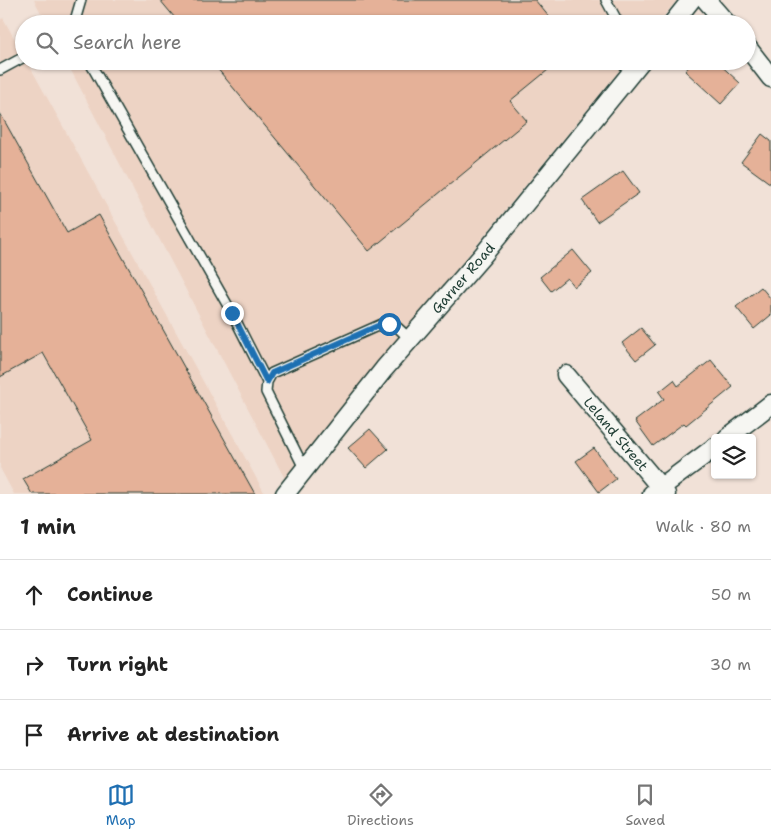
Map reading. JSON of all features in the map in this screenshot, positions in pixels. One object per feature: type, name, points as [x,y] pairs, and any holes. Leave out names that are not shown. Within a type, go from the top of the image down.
[{"type":"street","points":[[679,15],[691,0]]},
{"type":"street","points":[[706,0],[720,15]]},
{"type":"street","points":[[756,59],[771,78]]},
{"type":"street","name":"Garner Road","points":[[285,494],[304,468],[410,339],[484,255],[631,70]]},
{"type":"street","name":"Leland Street","points":[[566,375],[659,492]]},
{"type":"street","points":[[732,434],[771,404]]},
{"type":"street","points":[[659,492],[711,450]]},
{"type":"lane","points":[[77,15],[81,0]]},
{"type":"lane","points":[[606,0],[614,15]]},
{"type":"lane","points":[[0,70],[15,62]]},
{"type":"lane","points":[[94,70],[232,313],[267,382]]},
{"type":"lane","points":[[304,468],[266,392],[267,382],[272,373],[382,324],[397,327],[410,339]]},
{"type":"shaded area","points":[[34,0],[677,0],[664,15],[42,15]]},
{"type":"shaded area","points":[[3,18],[15,40],[15,70],[32,70],[265,494],[14,494],[0,468],[0,20]]},
{"type":"shaded area","points":[[71,70],[620,70],[285,479]]},
{"type":"building","points":[[160,0],[535,0],[548,15],[172,15]]},
{"type":"building","points":[[218,70],[548,70],[510,101],[527,121],[369,251]]},
{"type":"building","points":[[726,70],[740,83],[721,104],[685,71]]},
{"type":"building","points":[[0,113],[67,233],[99,215],[255,494],[32,494],[23,479],[92,440],[43,353],[0,377]]},
{"type":"building","points":[[762,134],[771,141],[771,184],[741,162]]},
{"type":"building","points":[[623,171],[639,193],[597,222],[582,200]]},
{"type":"building","points":[[573,250],[592,273],[574,287],[567,278],[551,291],[540,277]]},
{"type":"building","points":[[761,287],[771,299],[771,315],[754,329],[736,307]]},
{"type":"building","points":[[641,328],[655,345],[636,360],[622,343]]},
{"type":"building","points":[[711,360],[733,387],[686,425],[684,423],[653,446],[635,421],[664,399],[659,392],[674,380],[678,386]]},
{"type":"building","points":[[370,429],[388,449],[366,468],[348,448]]},
{"type":"building","points":[[594,448],[616,479],[599,492],[576,461]]},
{"type":"route","points":[[232,313],[267,382],[272,373],[382,324],[389,324]]}]
